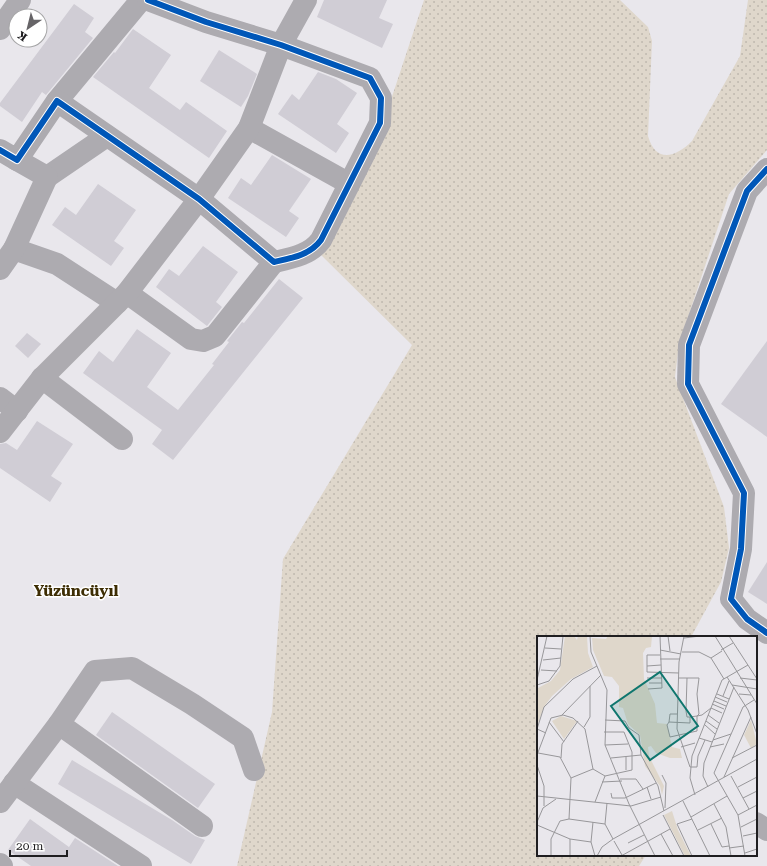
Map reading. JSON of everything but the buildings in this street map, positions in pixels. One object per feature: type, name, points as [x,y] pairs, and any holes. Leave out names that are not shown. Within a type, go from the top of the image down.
[{"type":"street","points":[[0,29],[20,0]]},
{"type":"street","points":[[47,177],[8,155],[56,101],[141,0]]},
{"type":"street","points":[[14,249],[57,264],[122,298],[191,339],[203,341],[215,336],[274,262],[299,256],[314,249],[322,240],[348,183],[380,123],[381,98],[370,78],[281,45],[206,22],[148,0]]},
{"type":"street","points":[[0,432],[8,404],[42,378],[122,298],[199,199],[249,128],[281,45],[306,0]]},
{"type":"street","points":[[56,101],[199,199],[274,262]]},
{"type":"street","points":[[249,128],[348,183]]},
{"type":"street","points":[[0,268],[14,249],[47,177],[107,136]]},
{"type":"street","points":[[767,169],[747,191],[688,345],[688,384],[744,493],[741,549],[731,599],[748,619],[767,633]]},
{"type":"street","points":[[42,378],[122,438]]},
{"type":"street","points":[[0,802],[59,724],[95,671],[132,668],[192,704],[243,738],[254,770]]},
{"type":"street","points":[[59,724],[202,826]]},
{"type":"street","points":[[14,783],[141,866]]},
{"type":"street","points":[[757,824],[767,830]]},
{"type":"shaded area","points":[[424,0],[620,0],[648,27],[652,41],[648,136],[656,151],[667,155],[680,151],[692,141],[740,56],[748,0],[767,0],[767,150],[729,194],[679,344],[675,377],[724,507],[729,548],[721,582],[692,636],[537,636],[537,856],[645,856],[639,866],[237,866],[272,712],[283,559],[412,345],[319,253],[373,154]]},
{"type":"cycle path","points":[[0,150],[17,160],[57,101],[199,199],[274,262],[300,255],[317,245],[321,240],[380,123],[381,98],[370,78],[281,45],[206,22],[148,0]]},
{"type":"cycle path","points":[[767,169],[747,191],[689,345],[688,384],[744,493],[741,549],[731,599],[747,619],[767,633]]},
{"type":"district","name":"Yüzüncüyıl","points":[[76,591]]}]
